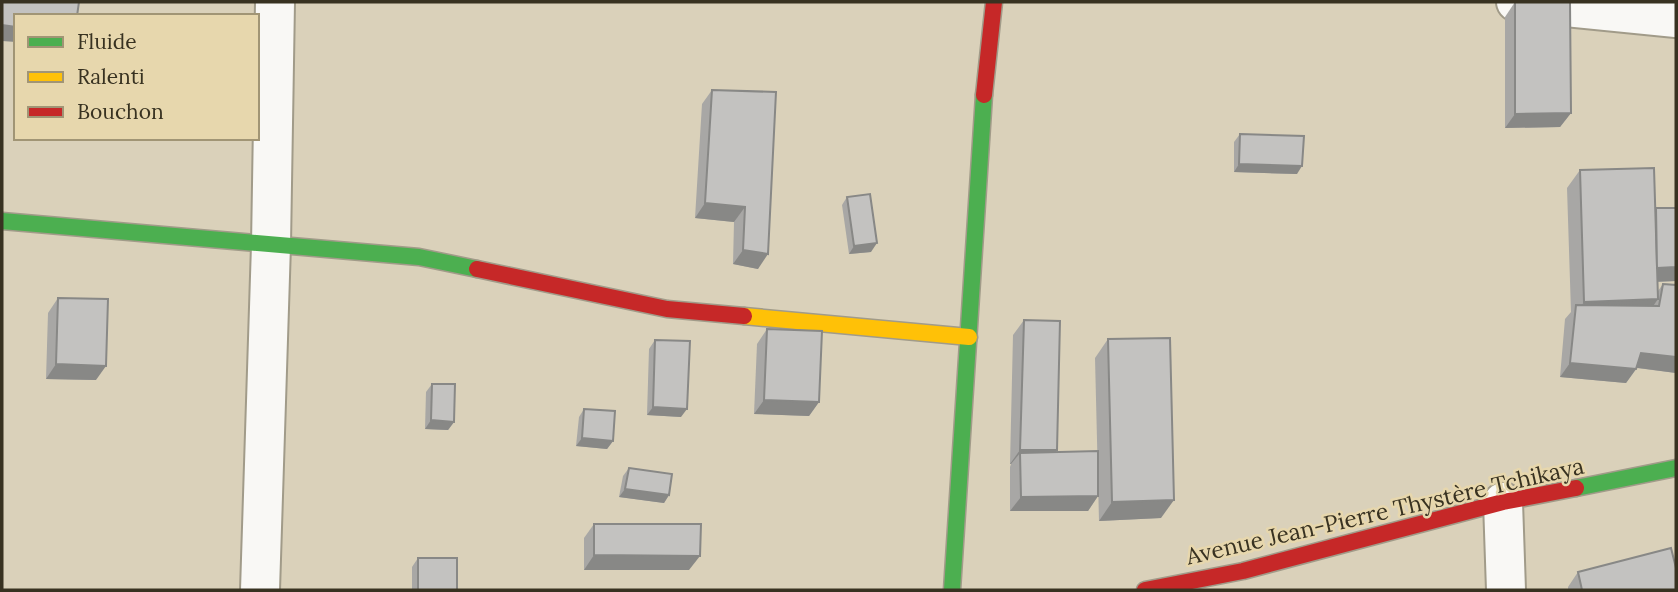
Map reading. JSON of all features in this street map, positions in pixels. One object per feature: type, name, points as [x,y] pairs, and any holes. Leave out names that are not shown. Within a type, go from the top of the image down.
[{"type":"street","points":[[260,590],[271,245],[275,2]]},
{"type":"street","points":[[952,590],[981,118],[994,2]]},
{"type":"street","points":[[1516,2],[1676,18]]},
{"type":"street","points":[[2,221],[419,257],[667,309],[969,337]]},
{"type":"street","name":"Avenue Jean-Pierre Thystère Tchikaya","points":[[1145,590],[1243,571],[1503,502],[1676,468]]},
{"type":"street","points":[[1503,502],[1507,590]]},
{"type":"building","points":[[2,2],[79,2],[77,14],[14,14],[14,27],[2,25]]},
{"type":"building","points":[[1515,2],[1570,2],[1571,113],[1515,114]]},
{"type":"building","points":[[712,90],[776,92],[768,254],[743,250],[745,207],[705,203]]},
{"type":"building","points":[[1240,134],[1304,136],[1302,166],[1239,164]]},
{"type":"building","points":[[1654,168],[1658,299],[1584,302],[1580,170]]},
{"type":"building","points":[[870,194],[877,243],[854,246],[847,197]]},
{"type":"building","points":[[1656,208],[1676,208],[1676,267],[1657,268]]},
{"type":"building","points":[[1663,284],[1676,285],[1676,357],[1641,353],[1636,369],[1570,363],[1576,305],[1659,306]]},
{"type":"building","points":[[58,298],[108,299],[106,366],[56,364]]},
{"type":"building","points":[[1024,320],[1060,321],[1057,450],[1020,450]]},
{"type":"building","points":[[767,329],[822,331],[819,402],[764,400]]},
{"type":"building","points":[[1170,338],[1174,500],[1112,502],[1108,339]]},
{"type":"building","points":[[655,340],[690,341],[687,409],[653,407]]},
{"type":"building","points":[[432,384],[455,384],[454,422],[431,420]]},
{"type":"building","points":[[584,409],[615,411],[613,441],[582,438]]},
{"type":"building","points":[[1098,451],[1098,496],[1021,497],[1020,453]]},
{"type":"building","points":[[629,468],[672,474],[669,495],[625,489]]},
{"type":"building","points":[[594,524],[701,524],[700,556],[594,555]]},
{"type":"building","points":[[1671,548],[1676,568],[1676,590],[1582,590],[1578,572]]},
{"type":"building","points":[[418,558],[457,558],[457,590],[418,590]]},
{"type":"traffic: fast","points":[[952,590],[984,95]]},
{"type":"traffic: fast","points":[[2,221],[419,257],[477,269]]},
{"type":"traffic: fast","points":[[1576,488],[1676,468]]},
{"type":"traffic: slow","points":[[744,316],[969,337]]},
{"type":"traffic: jam","points":[[984,95],[994,2]]},
{"type":"traffic: jam","points":[[477,269],[667,309],[744,316]]},
{"type":"traffic: jam","points":[[1145,590],[1243,571],[1503,502],[1576,488]]}]
